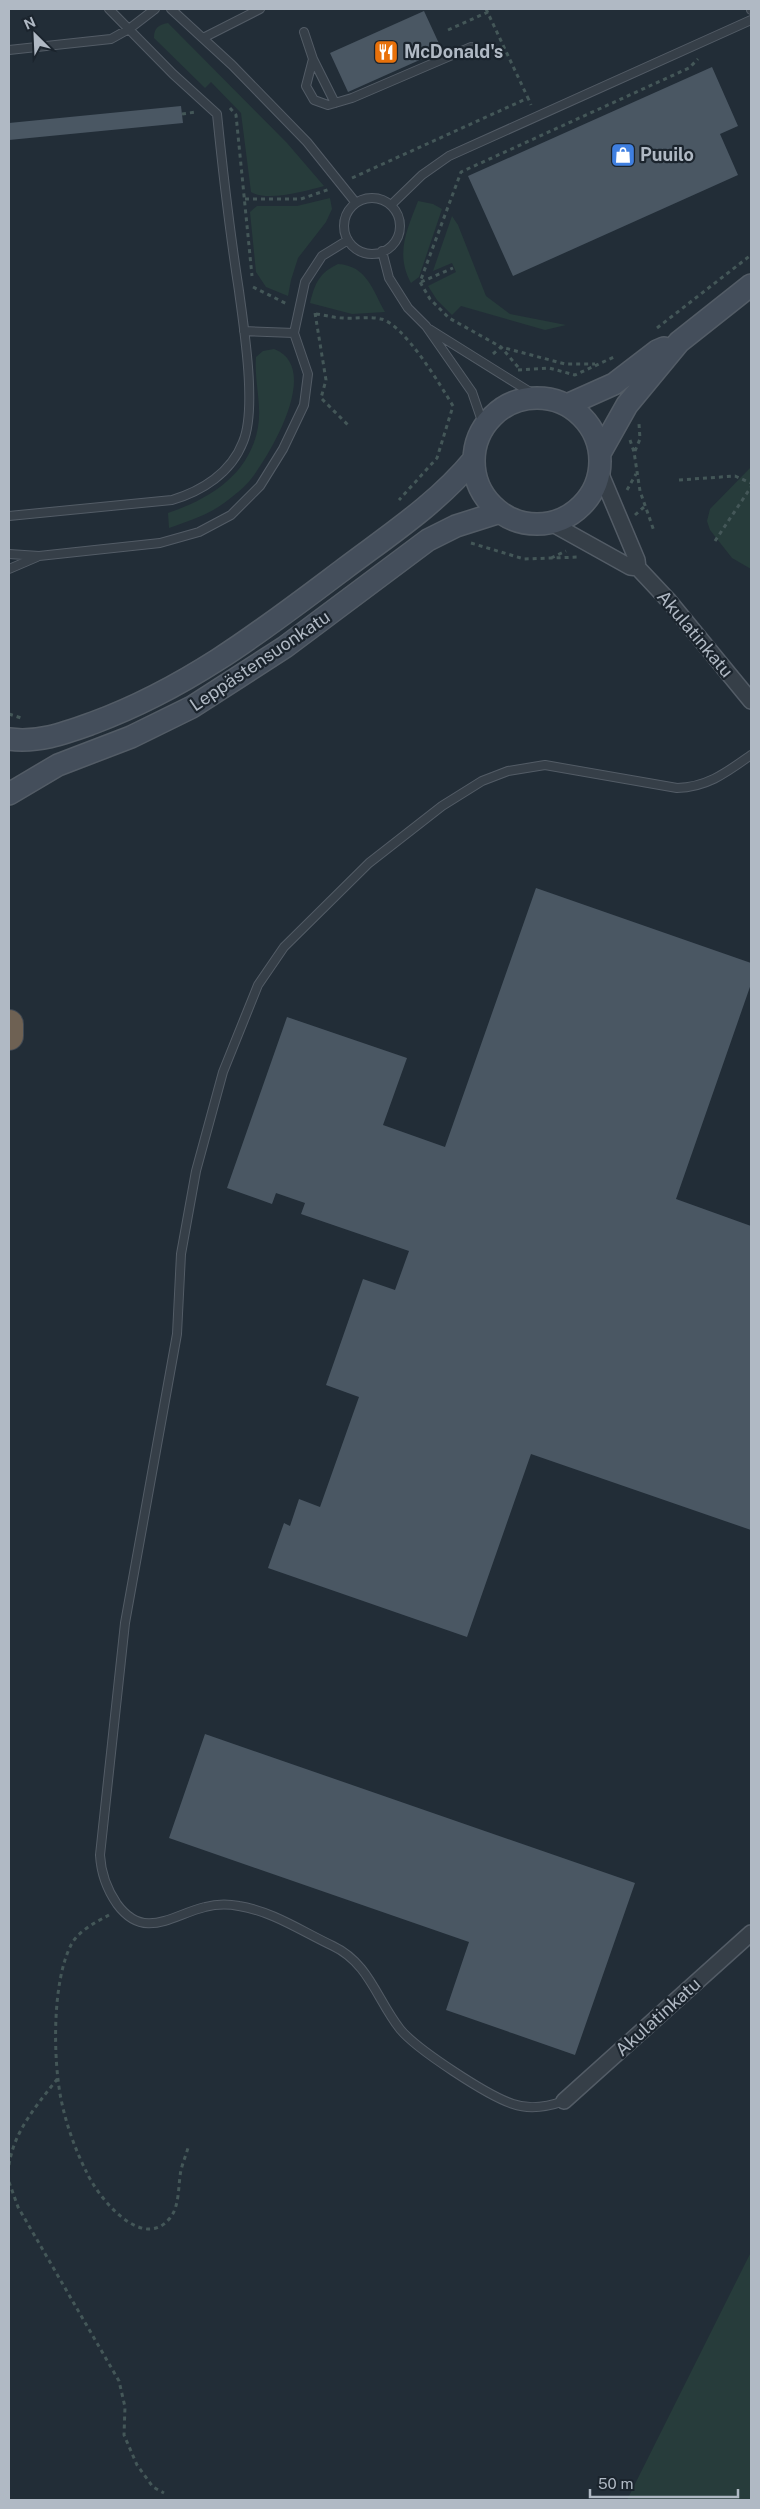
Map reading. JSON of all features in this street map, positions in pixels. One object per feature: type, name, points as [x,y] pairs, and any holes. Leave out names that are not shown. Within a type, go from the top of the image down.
[{"type":"highway","points":[[9,1024],[9,1036]]},
{"type":"main road","points":[[600,462],[597,438],[590,425],[580,413],[567,405],[538,397],[507,405],[494,415],[484,427],[477,443],[474,460],[475,475],[481,489],[489,502],[500,512],[516,521],[534,524],[551,523],[568,516],[582,506],[594,490],[600,462],[627,405],[678,342],[751,285]]},
{"type":"main road","points":[[567,405],[614,384],[657,351],[678,342]]},
{"type":"main road","name":"Leppästensuonkatu","points":[[9,739],[26,741],[50,737],[125,711],[189,678],[239,648],[424,509],[456,482],[474,460]]},
{"type":"main road","name":"Leppästensuonkatu","points":[[9,794],[58,765],[131,737],[192,707],[286,647],[428,540],[455,527],[500,512]]},
{"type":"street","name":"Akulatinkatu","points":[[600,462],[638,568],[669,601],[751,701]]},
{"type":"street","name":"Akulatinkatu","points":[[551,523],[630,567],[638,568]]},
{"type":"street","name":"Akulatinkatu","points":[[564,2101],[751,1933]]},
{"type":"lane","points":[[9,516],[172,500],[190,495],[222,474],[244,442],[248,419],[244,331],[217,114],[173,74],[109,9]]},
{"type":"lane","points":[[9,50],[111,39],[155,9]]},
{"type":"lane","points":[[171,9],[203,38],[307,142],[356,203]]},
{"type":"lane","points":[[203,38],[260,9]]},
{"type":"lane","points":[[391,205],[422,175],[449,156],[693,48],[751,20]]},
{"type":"lane","points":[[304,32],[313,59],[335,103]]},
{"type":"lane","points":[[313,59],[306,86],[314,100],[328,105],[352,98],[471,47]]},
{"type":"lane","points":[[371,197],[382,199],[391,205],[398,214],[400,224],[399,235],[394,244],[382,251],[365,253],[356,249],[348,240],[344,229],[345,217],[356,203],[371,197]]},
{"type":"lane","points":[[9,554],[39,556],[160,543],[199,532],[230,514],[260,486],[283,449],[304,405],[308,374],[294,332],[305,282],[322,256],[348,240]]},
{"type":"lane","points":[[382,251],[389,278],[408,308],[426,326],[472,392],[484,427]]},
{"type":"lane","points":[[426,326],[538,397]]},
{"type":"lane","points":[[244,331],[294,332]]},
{"type":"lane","points":[[9,569],[39,556]]},
{"type":"lane","points":[[564,2101],[548,2107],[527,2107],[512,2104],[486,2091],[414,2044],[396,2024],[363,1969],[351,1957],[263,1913],[239,1906],[218,1905],[205,1907],[159,1923],[150,1924],[139,1922],[121,1909],[105,1883],[100,1855],[125,1623],[177,1334],[181,1254],[196,1171],[223,1072],[258,985],[284,947],[369,863],[442,806],[482,781],[508,770],[545,766],[677,788],[694,788],[723,776],[751,754]]},
{"type":"path","points":[[448,30],[487,10],[544,134]]},
{"type":"path","points":[[420,282],[461,172],[689,68],[699,60],[693,48]]},
{"type":"path","points":[[182,114],[197,111],[217,94],[236,115],[254,289],[316,314],[341,318],[381,318],[390,322],[399,330],[434,375],[453,406],[436,458],[394,505]]},
{"type":"path","points":[[245,199],[301,199],[326,192],[528,98]]},
{"type":"path","points":[[656,329],[751,255]]},
{"type":"path","points":[[420,282],[453,268]]},
{"type":"path","points":[[420,282],[430,299],[449,318],[500,348],[520,369]]},
{"type":"path","points":[[316,314],[326,380],[321,398],[348,426]]},
{"type":"path","points":[[500,348],[565,364],[585,366],[598,364],[616,356]]},
{"type":"path","points":[[634,452],[636,473],[644,507],[654,531]]},
{"type":"path","points":[[616,509],[636,473]]},
{"type":"path","points":[[679,480],[735,476],[751,483]]},
{"type":"path","points":[[715,541],[751,487]]},
{"type":"path","points":[[488,547],[508,556],[540,560],[550,558],[586,541]]},
{"type":"path","points":[[121,1909],[91,1925],[71,1944],[60,1982],[55,2042],[61,2099],[70,2131],[86,2173],[105,2200],[124,2220],[144,2229],[157,2228],[171,2217],[188,2148]]},
{"type":"path","points":[[9,2165],[11,2150],[26,2119],[58,2077]]},
{"type":"path","points":[[9,2182],[18,2207],[118,2380],[125,2407],[124,2435],[137,2465],[153,2487],[164,2493]]},
{"type":"green space","points":[[168,23],[287,143],[324,186],[276,196],[258,195],[251,192],[241,113],[211,82],[205,88],[154,38],[157,28]]},
{"type":"green space","points":[[330,198],[332,209],[326,222],[298,258],[288,296],[266,287],[256,272],[250,212],[257,206],[297,206]]},
{"type":"green space","points":[[418,201],[433,204],[442,209],[419,277],[411,283],[406,272],[403,252],[404,242]]},
{"type":"green space","points":[[452,216],[458,225],[486,296],[510,314],[566,325],[545,330],[461,306],[452,315],[437,300],[428,286],[456,272],[452,263],[433,271]]},
{"type":"green space","points":[[338,264],[356,269],[368,280],[385,312],[352,314],[310,303],[319,279],[326,271]]},
{"type":"green space","points":[[274,349],[288,359],[293,373],[293,391],[288,411],[270,450],[249,482],[231,498],[207,513],[169,528],[168,513],[213,492],[237,471],[246,458],[254,444],[259,418],[256,357],[263,351]]},
{"type":"green space","points":[[751,467],[751,569],[732,558],[710,530],[707,521],[710,509]]},
{"type":"green space","points":[[751,2252],[751,2500],[627,2500]]},
{"type":"building","name":"McDonald's","points":[[424,11],[442,50],[348,92],[330,53]]},
{"type":"building","name":"Puuilo","points":[[712,67],[738,126],[720,134],[738,175],[513,276],[468,176]]},
{"type":"building","points":[[181,106],[183,123],[9,140],[9,123]]},
{"type":"building","points":[[536,888],[751,963],[751,984],[676,1199],[751,1226],[751,1530],[531,1454],[467,1637],[268,1568],[284,1523],[290,1526],[299,1499],[320,1507],[359,1397],[326,1385],[363,1279],[395,1290],[409,1251],[301,1214],[305,1203],[276,1193],[272,1204],[227,1188],[287,1017],[407,1058],[383,1125],[445,1147]]},
{"type":"building","points":[[205,1734],[635,1883],[575,2055],[446,2010],[469,1942],[169,1838]]},
{"type":"place","name":"McDonald's","points":[[386,52]]},
{"type":"place","name":"Puuilo","points":[[623,155]]}]
